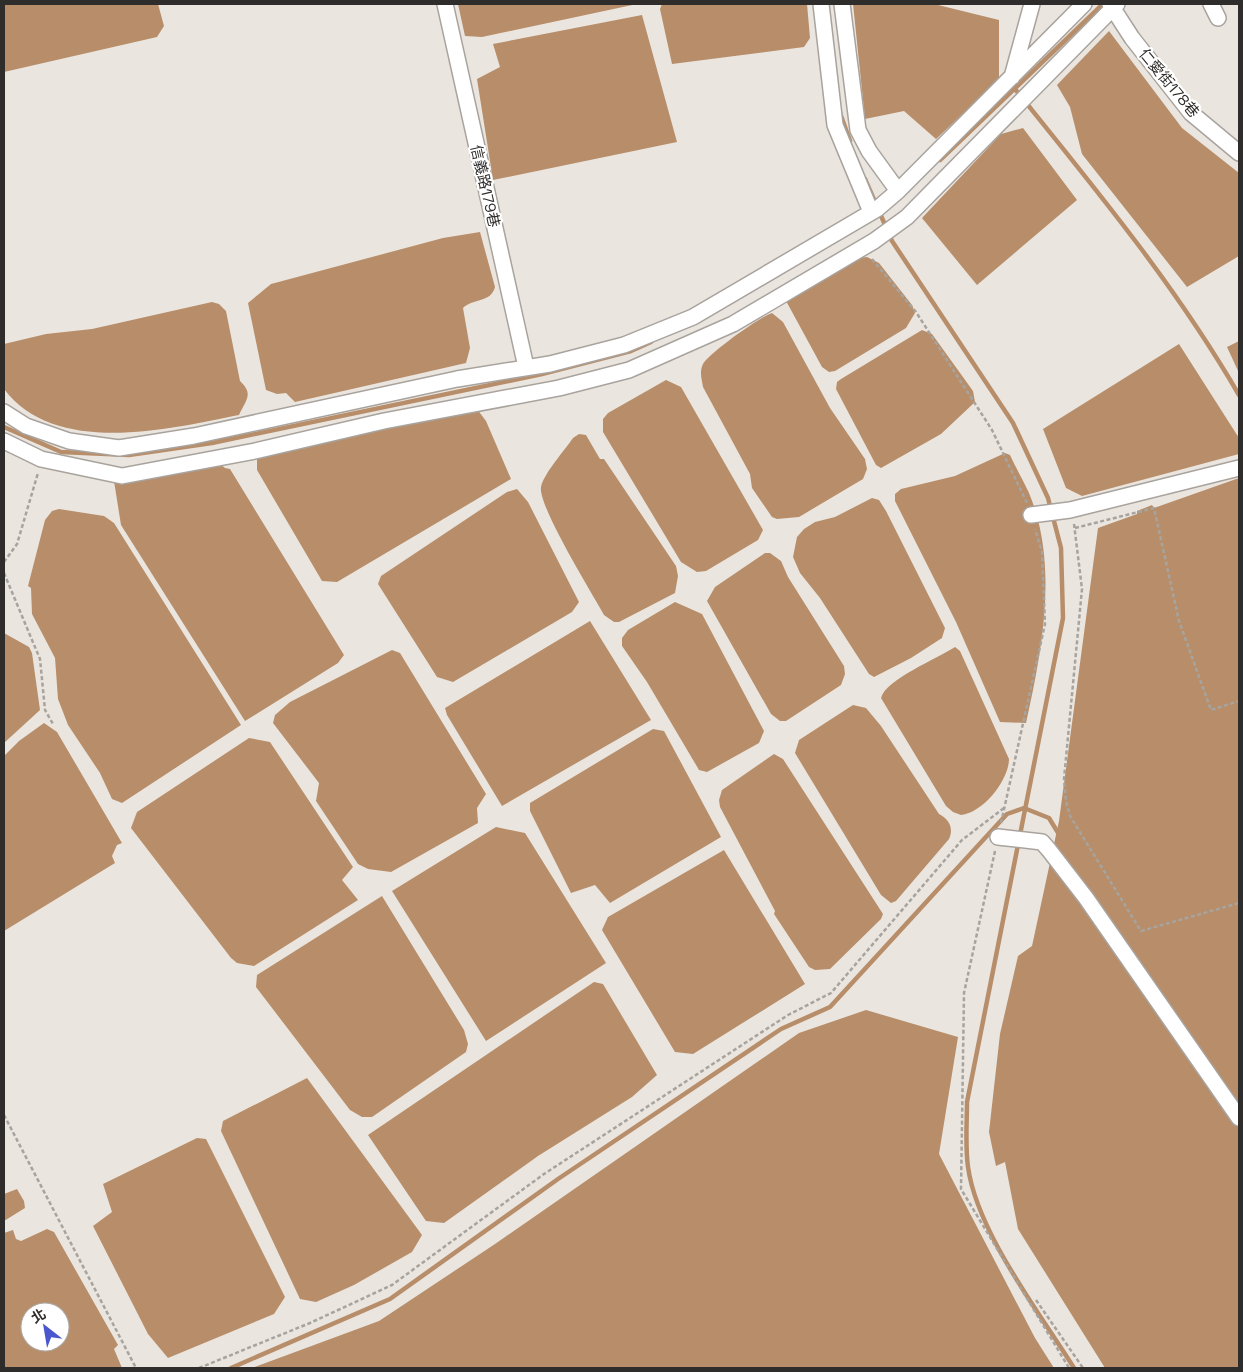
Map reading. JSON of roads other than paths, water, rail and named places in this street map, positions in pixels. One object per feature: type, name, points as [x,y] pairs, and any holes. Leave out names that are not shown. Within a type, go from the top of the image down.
[{"type":"street","name":"信義路179巷","points":[[444,4],[526,368]]},
{"type":"street","points":[[821,4],[835,125],[874,211]]},
{"type":"street","points":[[842,4],[858,130],[895,194]]},
{"type":"street","points":[[1012,78],[1032,4]]},
{"type":"street","points":[[4,412],[26,426],[69,441],[119,448],[194,436],[457,379],[550,364],[624,345],[693,317],[874,211],[895,194],[1084,4]]},
{"type":"street","points":[[4,441],[41,459],[122,476],[255,451],[384,421],[558,388],[629,370],[733,324],[868,244],[907,217],[1112,5]]},
{"type":"street","name":"仁愛街178巷","points":[[1112,5],[1132,38],[1191,113],[1239,152]]},
{"type":"street","points":[[1035,515],[1054,514],[1239,468]]},
{"type":"street","points":[[998,837],[1042,842],[1049,850],[1086,898],[1239,1118]]},
{"type":"waterway","points":[[940,160],[1103,4]]},
{"type":"waterway","points":[[1015,89],[1104,200],[1161,276],[1189,315],[1239,395]]},
{"type":"waterway","points":[[840,113],[850,141]]},
{"type":"waterway","points":[[865,179],[892,241],[1013,423],[1048,498],[1061,548],[1063,618],[967,1102],[966,1143],[968,1167],[983,1218],[1011,1271],[1074,1368]]},
{"type":"waterway","points":[[4,427],[61,452],[129,455],[212,443],[542,374],[631,351],[651,342]]},
{"type":"waterway","points":[[231,1368],[390,1299],[558,1179],[781,1029],[830,1007],[1007,814],[1024,808],[1049,818],[1060,836]]}]
